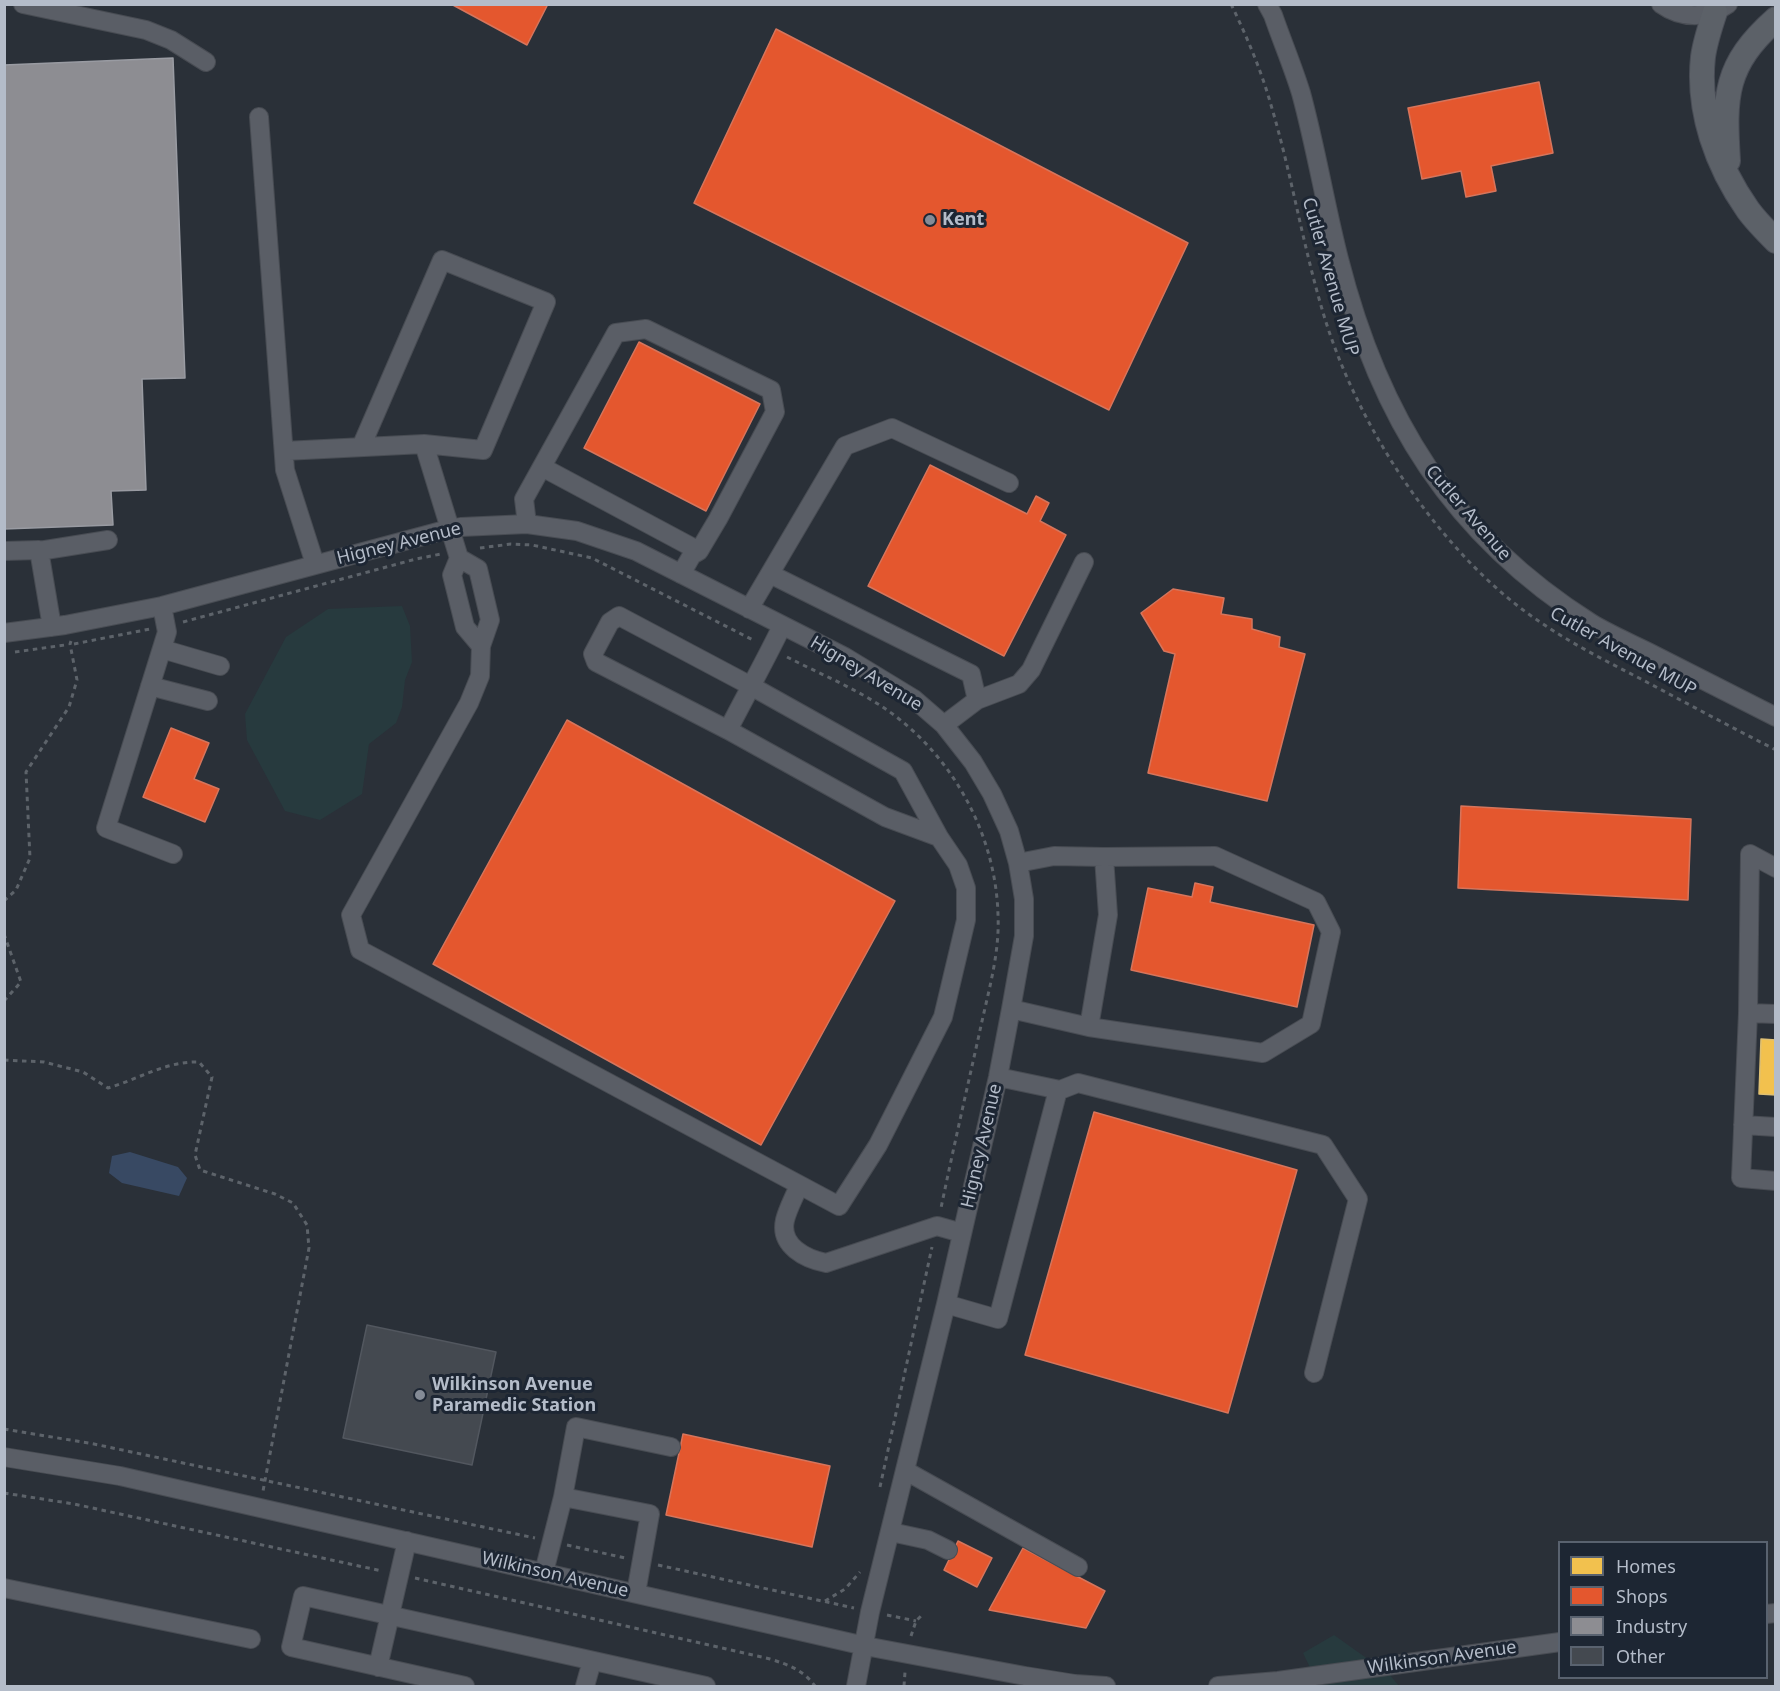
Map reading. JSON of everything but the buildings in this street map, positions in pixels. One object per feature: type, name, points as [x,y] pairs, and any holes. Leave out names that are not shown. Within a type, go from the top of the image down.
[{"type":"main road","points":[[1721,8],[1703,58],[1703,96],[1710,137],[1729,178],[1748,210],[1776,241]]},
{"type":"main road","points":[[1729,178],[1725,120],[1728,92],[1738,61],[1757,36],[1776,19]]},
{"type":"street","points":[[23,4],[146,30],[171,40],[206,62]]},
{"type":"street","name":"Cutler Avenue","points":[[1267,4],[1301,92],[1339,260],[1367,350],[1398,420],[1434,479],[1472,524],[1513,565],[1542,589],[1593,624],[1776,717]]},
{"type":"street","points":[[1661,4],[1679,14],[1697,16],[1721,8]]},
{"type":"street","points":[[259,117],[285,470],[315,564]]},
{"type":"street","points":[[284,451],[424,444],[483,450],[546,302],[442,260],[361,447]]},
{"type":"street","points":[[527,524],[524,499],[616,333],[646,329],[771,390],[775,412],[699,551],[692,555],[681,574]]},
{"type":"street","points":[[749,609],[845,446],[892,428],[1009,483]]},
{"type":"street","points":[[424,444],[458,554],[478,569],[490,620],[481,646],[480,676],[469,703],[351,915],[360,950],[839,1206],[878,1145],[943,1017],[966,920],[966,888],[958,865],[939,837],[903,771],[619,616],[610,621],[593,654],[597,662],[728,730],[885,817],[939,837]]},
{"type":"street","points":[[542,467],[699,551]]},
{"type":"street","name":"Higney Avenue","points":[[4,633],[78,623],[162,606],[449,529],[527,524],[578,531],[636,551],[845,657],[914,699],[944,725],[973,762],[992,794],[1008,831],[1018,863],[1024,899],[1024,936],[998,1077],[946,1304],[870,1612],[856,1686]]},
{"type":"street","points":[[4,551],[39,551],[108,540]]},
{"type":"street","points":[[39,551],[52,627]]},
{"type":"street","points":[[458,554],[452,574],[465,627],[481,646]]},
{"type":"street","points":[[944,725],[977,700],[1019,684],[1031,670],[1084,562]]},
{"type":"street","points":[[770,574],[971,674],[977,700]]},
{"type":"street","points":[[162,606],[167,632],[106,828],[173,854]]},
{"type":"street","points":[[728,730],[782,626]]},
{"type":"street","points":[[162,649],[220,666]]},
{"type":"street","points":[[150,686],[208,701]]},
{"type":"street","points":[[1776,868],[1750,854],[1748,1013],[1740,1178],[1776,1181]]},
{"type":"street","points":[[1011,1009],[1089,1027],[1263,1053],[1311,1024],[1331,932],[1316,902],[1215,856],[1054,856],[1018,863]]},
{"type":"street","points":[[1089,1027],[1108,915],[1104,857]]},
{"type":"street","points":[[1748,1013],[1776,1014]]},
{"type":"street","points":[[998,1077],[1058,1090],[1078,1083],[1323,1145],[1358,1199],[1314,1373]]},
{"type":"street","points":[[946,1304],[998,1319],[1058,1090]]},
{"type":"street","points":[[1743,1125],[1776,1127]]},
{"type":"street","points":[[799,1185],[784,1222],[793,1248],[810,1259],[826,1263],[937,1226],[962,1233]]},
{"type":"street","points":[[544,1572],[563,1497],[576,1427],[671,1447]]},
{"type":"street","name":"Wilkinson Avenue","points":[[4,1457],[120,1476],[865,1646],[1045,1679],[1106,1686]]},
{"type":"street","points":[[906,1471],[1078,1567]]},
{"type":"street","points":[[563,1497],[650,1514],[636,1593]]},
{"type":"street","points":[[891,1532],[928,1540],[948,1550]]},
{"type":"street","points":[[378,1667],[407,1541]]},
{"type":"street","points":[[4,1588],[251,1639]]},
{"type":"street","points":[[465,1686],[291,1647],[303,1596],[706,1686]]},
{"type":"street","name":"Wilkinson Avenue","points":[[1218,1686],[1301,1678],[1558,1642]]},
{"type":"street","points":[[585,1686],[592,1661]]},
{"type":"path","name":"Cutler Avenue MUP","points":[[1231,4],[1254,55],[1271,105],[1308,261],[1339,363],[1361,410],[1411,489],[1450,541],[1479,571],[1542,624],[1595,655],[1776,750]]},
{"type":"path","points":[[183,622],[416,559],[511,544],[532,545],[592,558],[879,705],[909,728],[939,758],[972,808],[992,864],[998,915],[994,965],[880,1490]]},
{"type":"path","points":[[4,901],[16,890],[30,858],[26,772],[69,707],[77,680],[70,644],[78,623]]},
{"type":"path","points":[[14,652],[160,627]]},
{"type":"path","points":[[4,934],[21,982],[4,1001]]},
{"type":"path","points":[[4,1060],[44,1062],[83,1072],[108,1088],[134,1080],[161,1067],[182,1061],[199,1062],[213,1077],[195,1155],[200,1170],[275,1194],[293,1203],[307,1225],[309,1248],[260,1508]]},
{"type":"path","points":[[4,1430],[74,1440],[916,1621]]},
{"type":"path","points":[[825,1601],[852,1582],[862,1567]]},
{"type":"path","points":[[906,1653],[916,1621],[922,1615]]},
{"type":"green space","points":[[402,606],[410,626],[412,662],[405,680],[402,707],[396,723],[369,744],[362,794],[320,820],[285,811],[247,740],[245,714],[286,637],[328,609]]},
{"type":"green space","points":[[1334,1635],[1389,1674],[1399,1686],[1319,1686],[1303,1653]]},
{"type":"water","points":[[130,1152],[178,1167],[187,1178],[179,1196],[122,1183],[109,1173],[112,1156]]},
{"type":"place","name":"Kent","points":[[930,220]]},
{"type":"place","name":"Wilkinson Avenue Paramedic Station","points":[[420,1395]]}]
